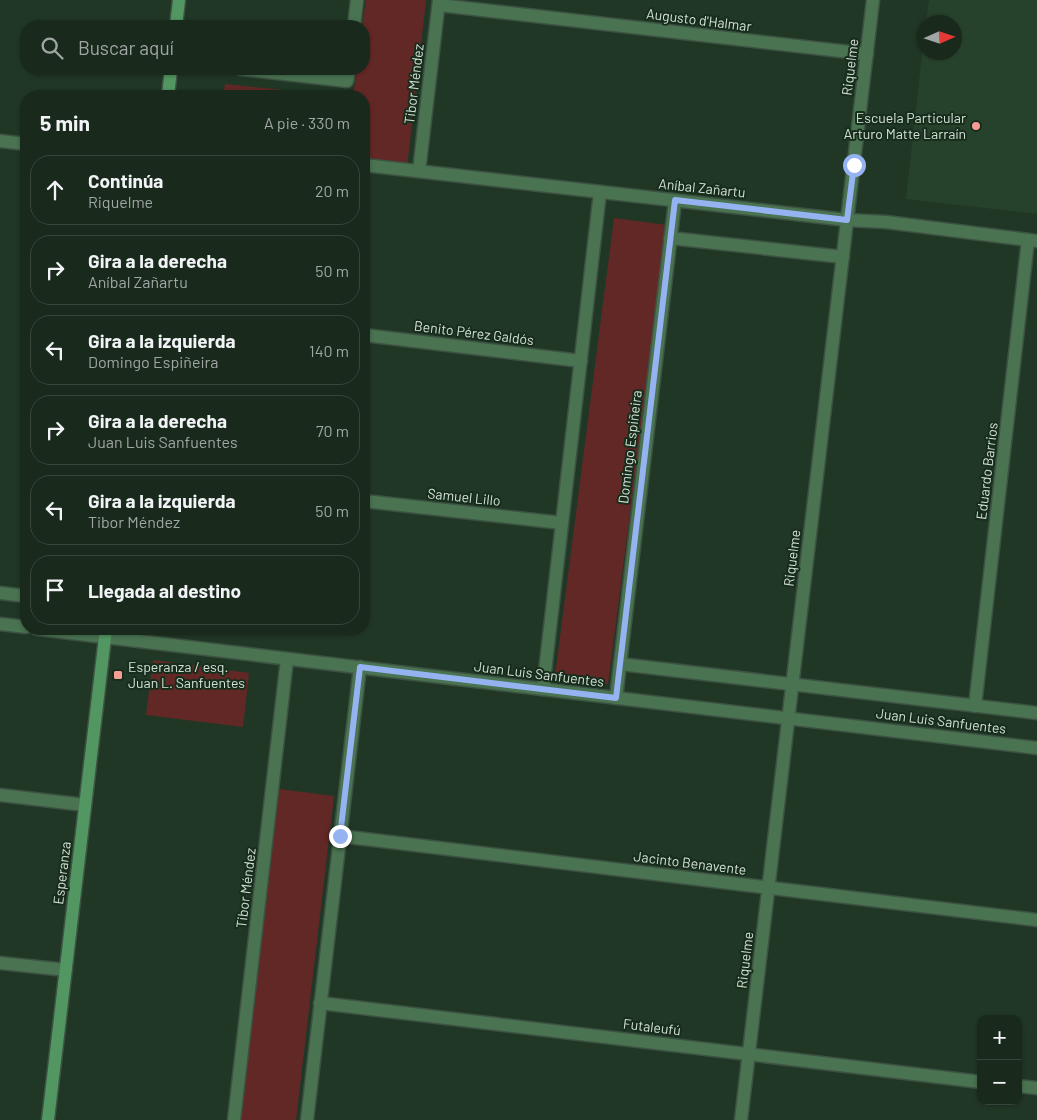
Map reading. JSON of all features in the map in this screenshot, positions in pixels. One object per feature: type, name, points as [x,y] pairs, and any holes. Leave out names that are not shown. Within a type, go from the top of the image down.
[{"type":"street","points":[[177,20],[179,0]]},
{"type":"street","points":[[355,20],[358,0]]},
{"type":"street","name":"Riquelme","points":[[741,1120],[873,0]]},
{"type":"street","name":"Augusto d'Halmar","points":[[439,2],[867,54]]},
{"type":"street","name":"Tibor Méndez","points":[[420,171],[439,2]]},
{"type":"street","points":[[169,90],[170,75]]},
{"type":"street","points":[[294,75],[347,81],[348,75]]},
{"type":"street","points":[[0,141],[20,143]]},
{"type":"street","name":"Aníbal Zañartu","points":[[370,166],[847,220],[886,222],[1033,240]]},
{"type":"street","points":[[543,689],[600,192]]},
{"type":"street","name":"Domingo Espiñeira","points":[[616,698],[675,200]]},
{"type":"street","points":[[670,238],[843,257]]},
{"type":"street","name":"Eduardo Barrios","points":[[975,706],[1033,240]]},
{"type":"street","name":"Benito Pérez Galdós","points":[[370,336],[580,361]]},
{"type":"street","name":"Samuel Lillo","points":[[370,502],[562,523]]},
{"type":"street","points":[[0,593],[20,595]]},
{"type":"street","points":[[0,624],[20,627]]},
{"type":"street","name":"Esperanza","points":[[48,1120],[105,635]]},
{"type":"street","name":"Juan Luis Sanfuentes","points":[[120,635],[360,667],[1037,748]]},
{"type":"street","name":"Tibor Méndez","points":[[234,1120],[287,658]]},
{"type":"street","name":"Juan Luis Sanfuentes","points":[[620,664],[1037,713]]},
{"type":"street","points":[[307,1120],[360,667]]},
{"type":"street","points":[[0,795],[85,805]]},
{"type":"street","name":"Jacinto Benavente","points":[[340,836],[1037,920]]},
{"type":"street","points":[[0,962],[66,970]]},
{"type":"street","name":"Futaleufú","points":[[320,1003],[977,1082]]},
{"type":"street","points":[[1022,1086],[1037,1088]]},
{"type":"shaded area","points":[[366,0],[426,0],[407,167],[370,163],[370,90],[354,90],[356,75],[370,75],[370,20],[363,20]]},
{"type":"shaded area","name":"Escuela Particular Arturo Matte Larraín","points":[[929,0],[1037,0],[1037,214],[906,199],[921,60],[962,60],[962,15],[927,15]]},
{"type":"shaded area","points":[[225,84],[284,90],[224,90]]},
{"type":"shaded area","points":[[614,218],[667,225],[608,684],[555,676]]},
{"type":"shaded area","points":[[153,660],[249,673],[243,727],[146,715]]},
{"type":"shaded area","points":[[279,789],[334,796],[296,1120],[240,1120]]},
{"type":"place","name":"Escuela Particular Arturo Matte Larraín","points":[[976,126]]},
{"type":"place","name":"Esperanza / esq. Juan L. Sanfuentes","points":[[118,675]]},
{"type":"route","points":[[340,836],[360,667],[616,698],[675,200],[847,220],[854,165]]}]
